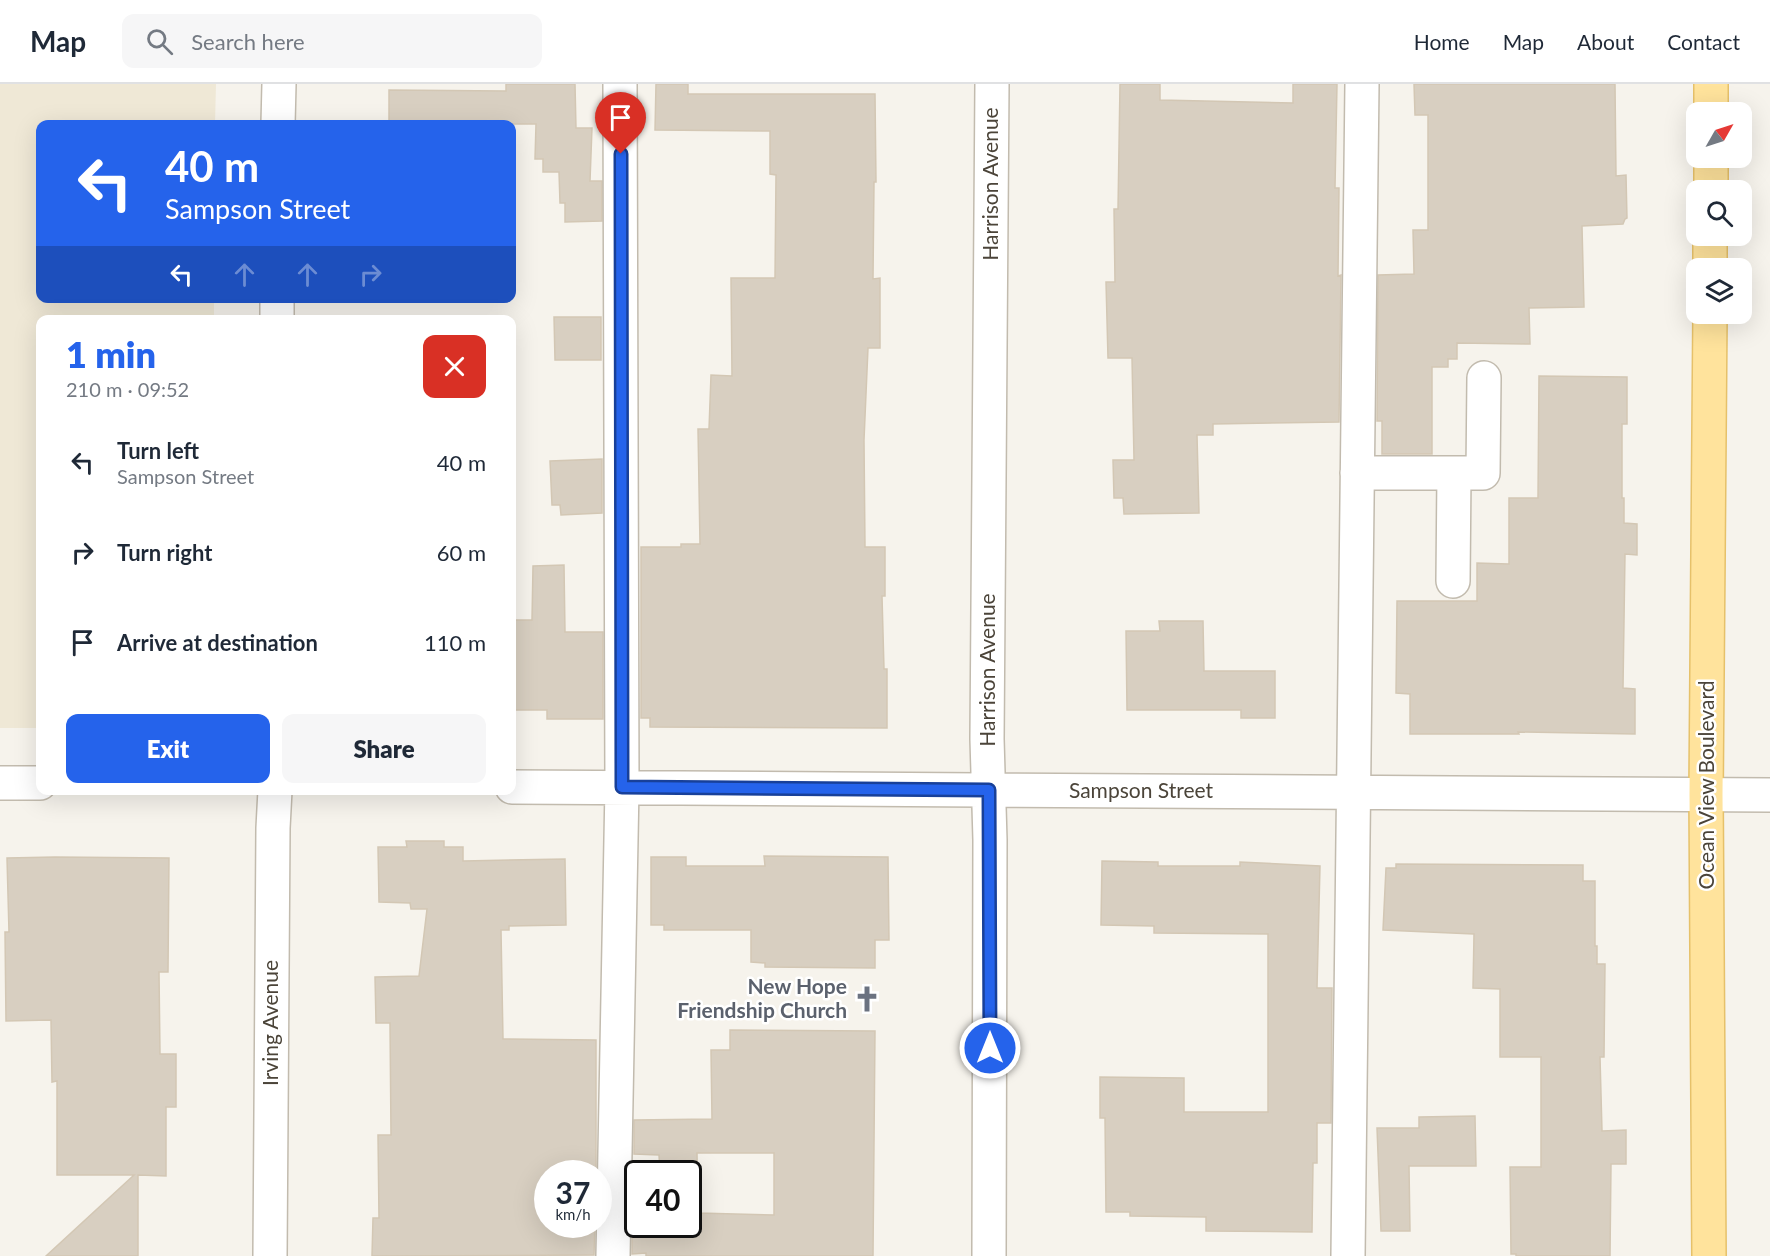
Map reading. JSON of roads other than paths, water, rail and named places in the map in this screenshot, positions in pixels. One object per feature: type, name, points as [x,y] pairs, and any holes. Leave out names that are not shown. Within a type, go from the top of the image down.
[{"type":"main road","points":[[1711,84],[1711,102]]},
{"type":"main road","name":"Ocean View Boulevard","points":[[1708,1256],[1707,794],[1710,324]]},
{"type":"street","points":[[278,120],[279,84]]},
{"type":"street","points":[[613,1256],[622,787],[620,84]]},
{"type":"street","name":"Harrison Avenue","points":[[989,1256],[987,727],[992,84]]},
{"type":"street","points":[[1348,1256],[1362,84]]},
{"type":"street","points":[[1357,472],[1483,473],[1484,378]]},
{"type":"street","points":[[1453,581],[1454,473]]},
{"type":"street","points":[[0,783],[36,783]]},
{"type":"street","name":"Sampson Street","points":[[516,787],[1770,795]]},
{"type":"street","name":"Irving Avenue","points":[[270,1256],[275,795]]},
{"type":"place","name":"New Hope Friendship Church","points":[[867,999]]}]
